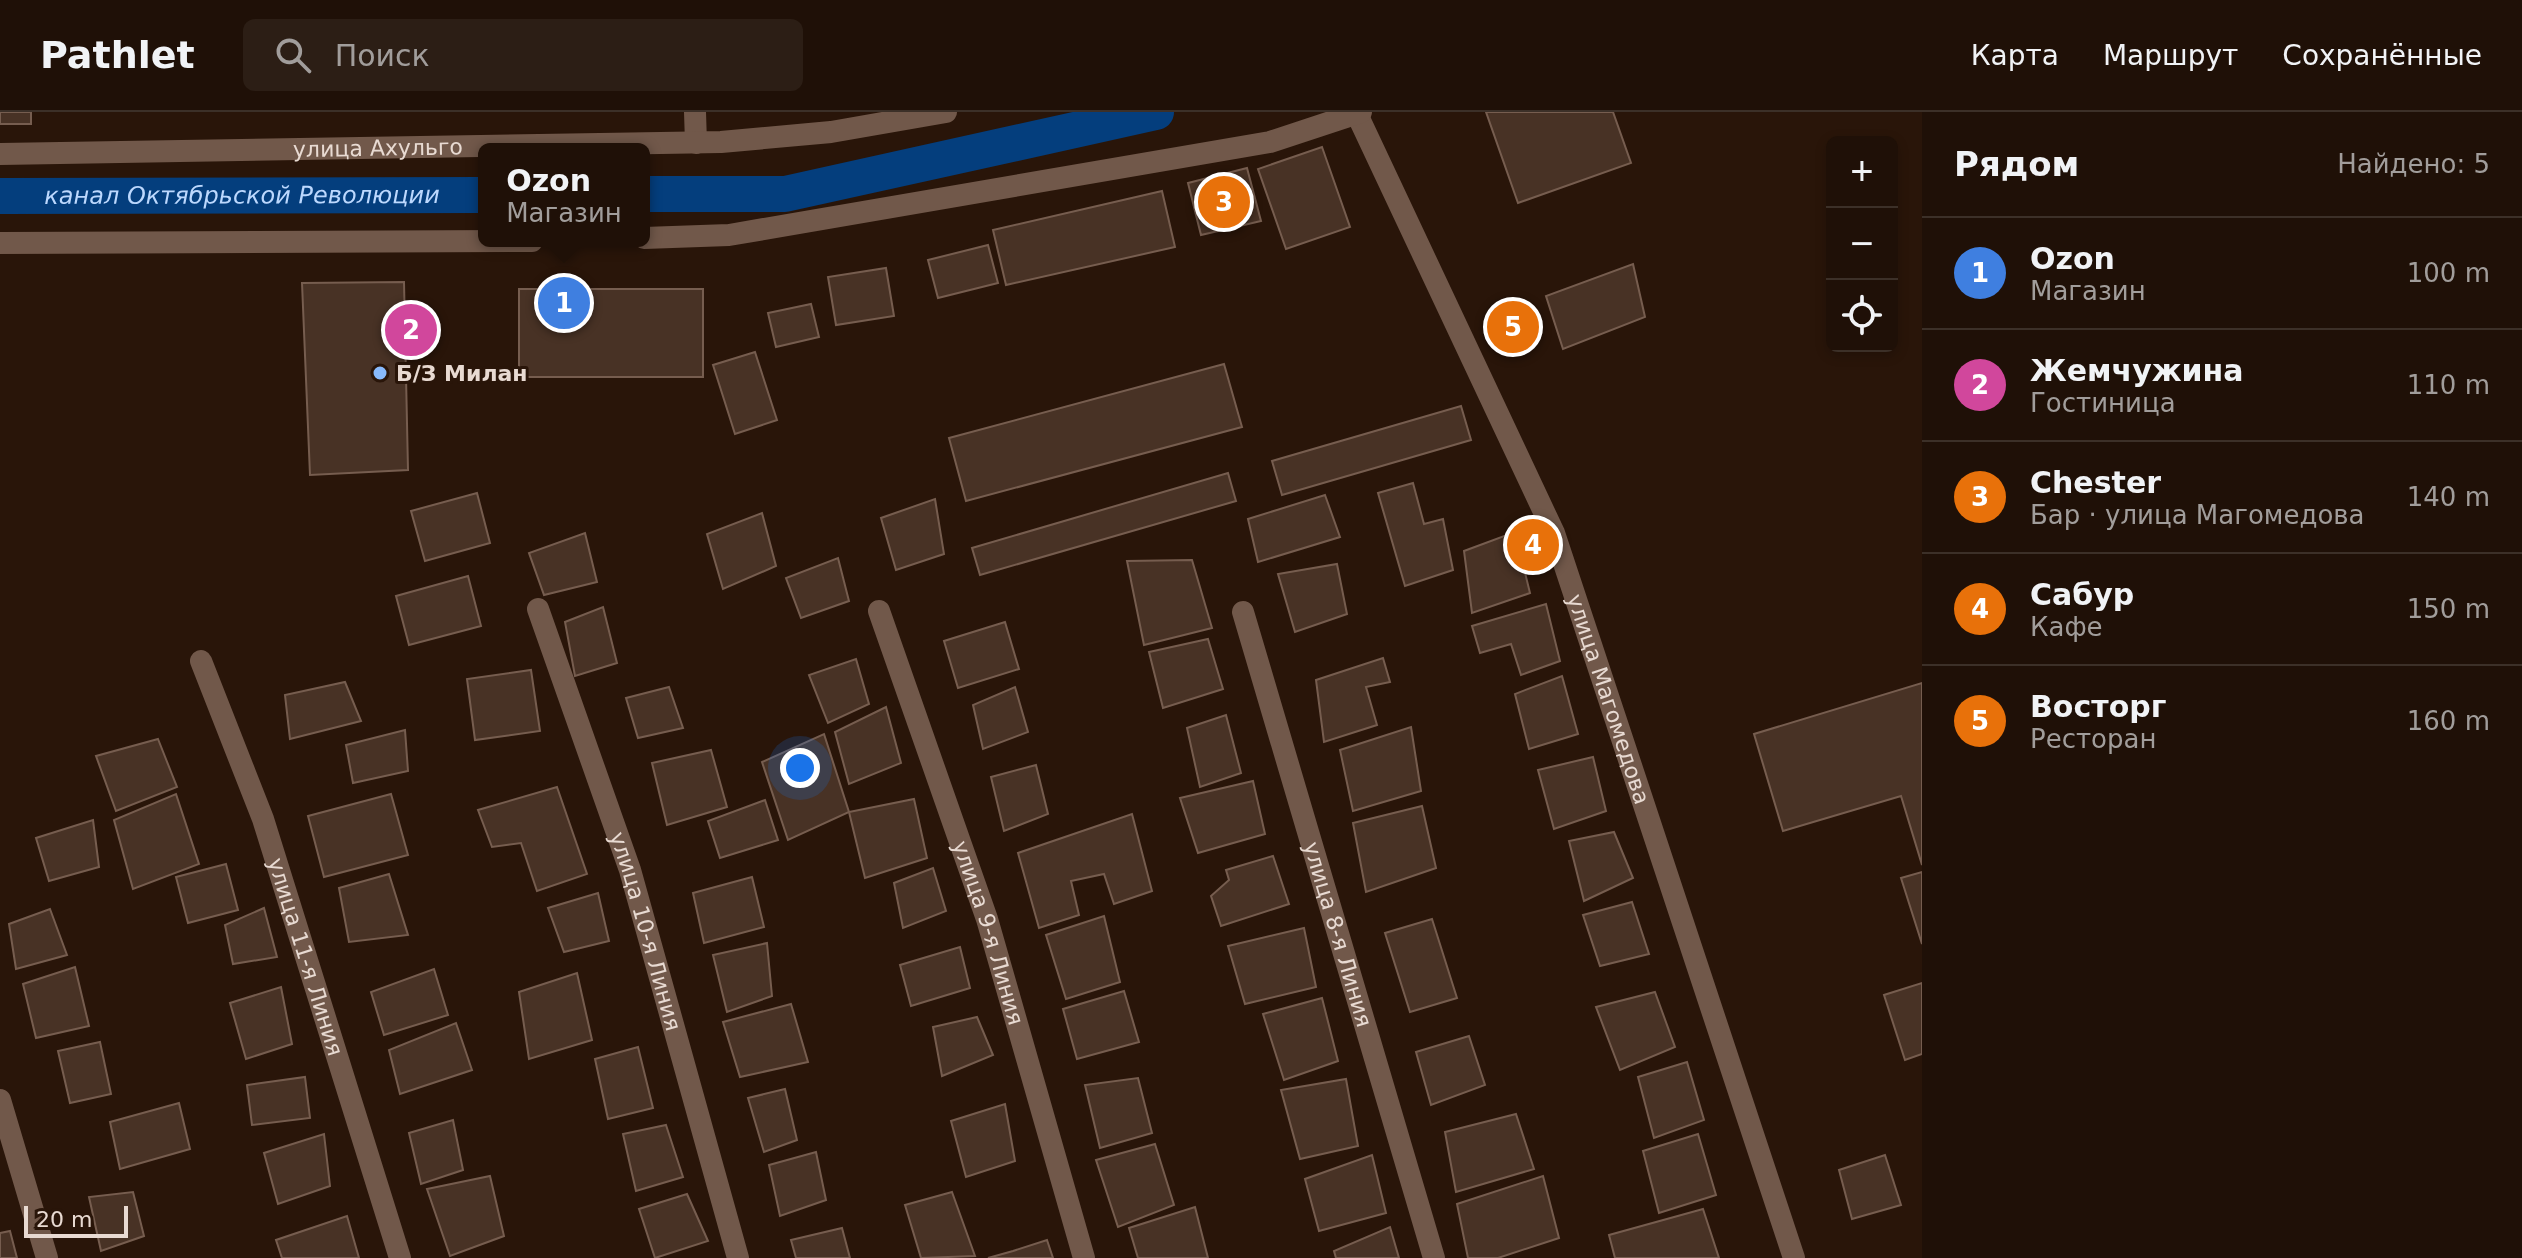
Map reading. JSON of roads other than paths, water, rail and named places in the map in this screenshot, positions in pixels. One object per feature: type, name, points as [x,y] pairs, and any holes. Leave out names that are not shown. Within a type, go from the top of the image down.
[{"type":"street","points":[[695,112],[696,143]]},
{"type":"street","name":"улица Ахульго","points":[[650,144],[831,132],[946,112]]},
{"type":"street","points":[[650,238],[729,235],[1270,142],[1358,113]]},
{"type":"street","name":"улица Магомедова","points":[[1358,113],[1554,533],[1794,1258]]},
{"type":"street","name":"улица Ахульго","points":[[0,154],[478,146]]},
{"type":"street","points":[[0,243],[478,241]]},
{"type":"street","name":"улица 10-я Линия","points":[[538,609],[630,870],[738,1258]]},
{"type":"street","name":"улица 9-я Линия","points":[[879,611],[987,919],[1084,1258]]},
{"type":"street","name":"улица 8-я Линия","points":[[1243,612],[1434,1258]]},
{"type":"street","name":"улица 11-я Линия","points":[[201,661],[263,819],[400,1258]]},
{"type":"street","points":[[0,1100],[47,1258]]},
{"type":"waterway","name":"канал Октябрьской Революции","points":[[650,194],[785,194],[1156,112]]},
{"type":"waterway","name":"канал Октябрьской Революции","points":[[0,196],[478,195]]},
{"type":"place","name":"Chester","points":[[1224,202]]},
{"type":"place","name":"Ozon","points":[[564,303]]},
{"type":"place","name":"Восторг","points":[[1513,327]]},
{"type":"place","name":"Жемчужина","points":[[411,330]]},
{"type":"place","name":"Б/З Милан","points":[[380,373]]},
{"type":"place","name":"Сабур","points":[[1533,545]]}]
